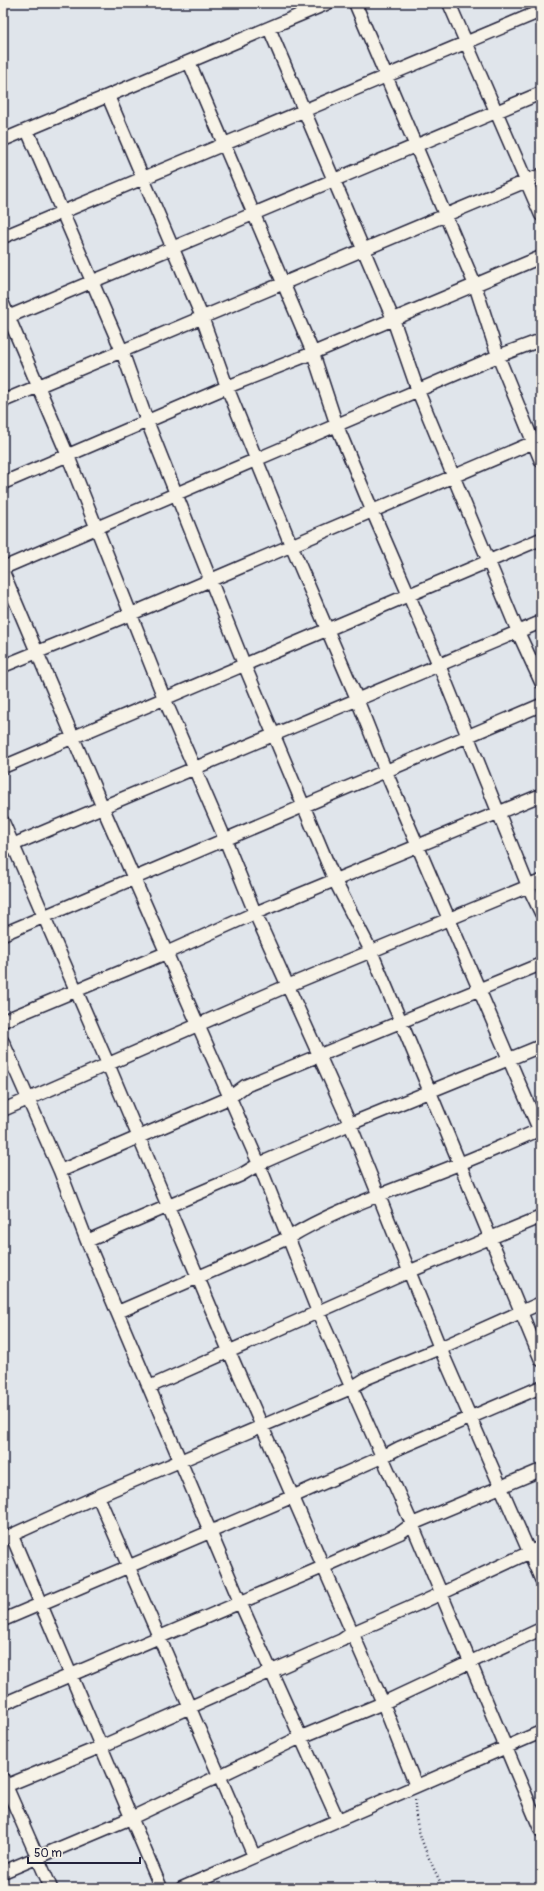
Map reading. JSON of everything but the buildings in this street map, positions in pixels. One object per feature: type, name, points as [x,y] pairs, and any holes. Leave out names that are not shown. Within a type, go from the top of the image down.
[{"type":"street","points":[[3,140],[328,3]]},
{"type":"street","points":[[355,3],[475,284],[498,356],[537,441],[541,461]]},
{"type":"street","points":[[450,3],[541,215]]},
{"type":"street","points":[[3,237],[541,11]]},
{"type":"street","points":[[269,28],[393,319],[418,391],[490,561],[518,632],[541,682]]},
{"type":"street","points":[[189,62],[313,353],[338,426],[372,510],[439,665],[528,886],[541,913]]},
{"type":"street","points":[[6,318],[541,93]]},
{"type":"street","points":[[108,96],[202,317],[227,387],[291,545],[357,698],[386,772],[540,1131],[378,1196],[306,1227],[288,1238],[118,1312]]},
{"type":"street","points":[[27,130],[122,351],[147,421],[244,664],[335,881],[370,951],[401,1022],[541,1360]]},
{"type":"street","points":[[3,401],[541,175]]},
{"type":"street","points":[[3,483],[227,387],[313,353],[541,257]]},
{"type":"street","points":[[3,304],[6,318],[38,386],[68,456],[164,698],[225,839],[255,913],[318,1056],[350,1124],[408,1272],[440,1348],[500,1487],[536,1549],[541,1579]]},
{"type":"street","points":[[3,568],[97,529],[257,459],[338,426],[498,356],[541,340]]},
{"type":"street","points":[[3,666],[130,614],[537,441]]},
{"type":"street","points":[[3,767],[541,539]]},
{"type":"street","points":[[3,572],[134,880],[259,1164],[318,1312],[412,1524],[541,1830]]},
{"type":"street","points":[[8,847],[195,769],[357,698],[541,622]]},
{"type":"street","points":[[3,934],[134,880],[304,805],[386,772],[541,705]]},
{"type":"street","points":[[3,1022],[166,953],[255,913],[499,813],[541,794]]},
{"type":"street","points":[[3,822],[8,847],[44,918],[108,1064],[169,1206],[229,1352],[294,1496],[323,1568],[383,1703],[416,1786]]},
{"type":"street","points":[[3,1110],[370,951],[450,920],[541,881]]},
{"type":"street","points":[[60,1171],[229,1098],[245,1086],[541,964]]},
{"type":"street","points":[[3,1042],[60,1171],[240,1602],[338,1820]]},
{"type":"street","points":[[88,1241],[241,1175],[259,1164],[350,1124],[429,1090],[541,1046]]},
{"type":"street","points":[[149,1387],[408,1272],[541,1218]]},
{"type":"street","points":[[161,1888],[40,1604],[7,1538],[98,1496],[351,1388],[367,1378],[440,1348],[541,1303]]},
{"type":"street","points":[[3,1620],[211,1532],[382,1457],[399,1448],[541,1387]]},
{"type":"street","points":[[3,1704],[323,1568],[400,1533],[412,1524],[541,1470]]},
{"type":"street","points":[[98,1496],[158,1637],[220,1774],[254,1856]]},
{"type":"street","points":[[51,1888],[4,1784],[100,1747],[342,1640],[352,1633],[536,1549]]},
{"type":"street","points":[[3,1872],[131,1818],[220,1774],[301,1737],[383,1703],[541,1629]]},
{"type":"street","points":[[182,1888],[541,1732]]},
{"type":"path","points":[[416,1786],[415,1812],[422,1844],[443,1888]]}]
